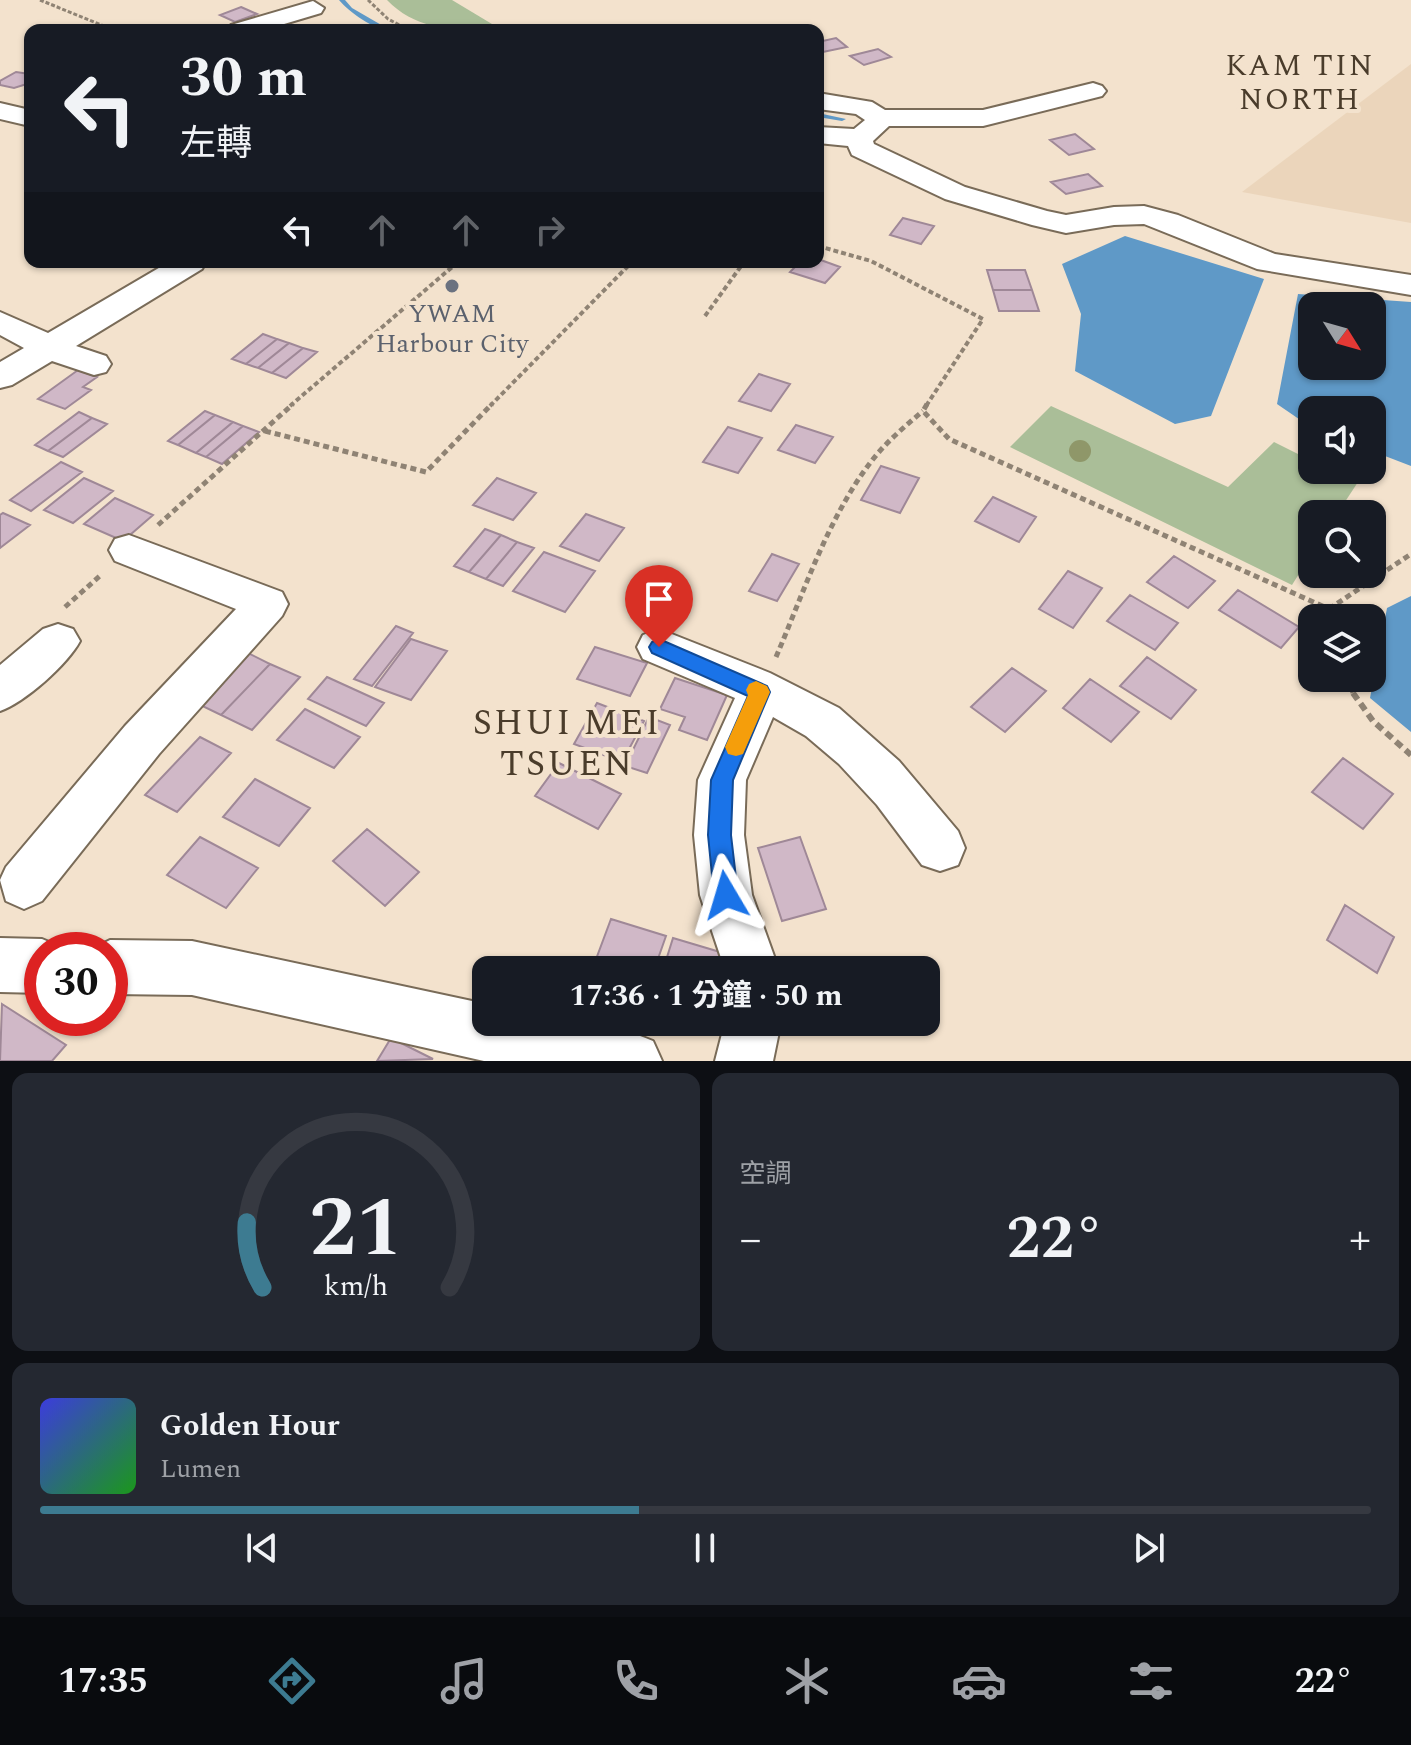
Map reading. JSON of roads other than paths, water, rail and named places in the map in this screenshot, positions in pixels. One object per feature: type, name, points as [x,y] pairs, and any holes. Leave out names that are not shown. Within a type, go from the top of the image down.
[{"type":"street","points":[[265,24],[314,13]]},
{"type":"street","points":[[824,134],[983,118],[1093,91]]},
{"type":"street","points":[[824,102],[863,107],[869,128],[862,149],[955,193],[1066,224],[1114,216],[1144,215],[1168,221],[1268,262],[1411,285]]},
{"type":"street","points":[[0,111],[24,117]]},
{"type":"street","points":[[0,377],[181,268]]},
{"type":"street","points":[[0,322],[50,348],[94,364]]},
{"type":"street","points":[[27,885],[142,740],[267,604],[129,550]]},
{"type":"street","points":[[0,692],[58,627]]},
{"type":"street","points":[[659,647],[808,713],[841,736],[907,804],[940,848]]},
{"type":"street","points":[[747,956],[726,895],[719,835],[722,780],[760,692]]},
{"type":"street","points":[[0,965],[24,966]]},
{"type":"street","points":[[128,967],[192,968],[434,1023],[633,1061]]},
{"type":"street","points":[[744,1061],[750,1036]]},
{"type":"water","points":[[1125,236],[1264,279],[1211,416],[1175,424],[1075,371],[1081,314],[1062,264]]},
{"type":"water","points":[[1298,294],[1298,380],[1386,380],[1386,300],[1411,302],[1411,466],[1386,456],[1386,396],[1298,396],[1298,418],[1277,404]]},
{"type":"water","points":[[1411,596],[1411,732],[1370,698],[1371,692],[1386,692],[1387,608]]},
{"type":"waterway","points":[[342,0],[350,9],[376,24]]},
{"type":"waterway","points":[[824,116],[842,119]]},
{"type":"place","name":"YWAM Harbour City","points":[[452,286]]},
{"type":"district","name":"KAM TIN NORTH","points":[[1300,83]]},
{"type":"district","name":"SHUI MEI TSUEN","points":[[567,744]]}]
